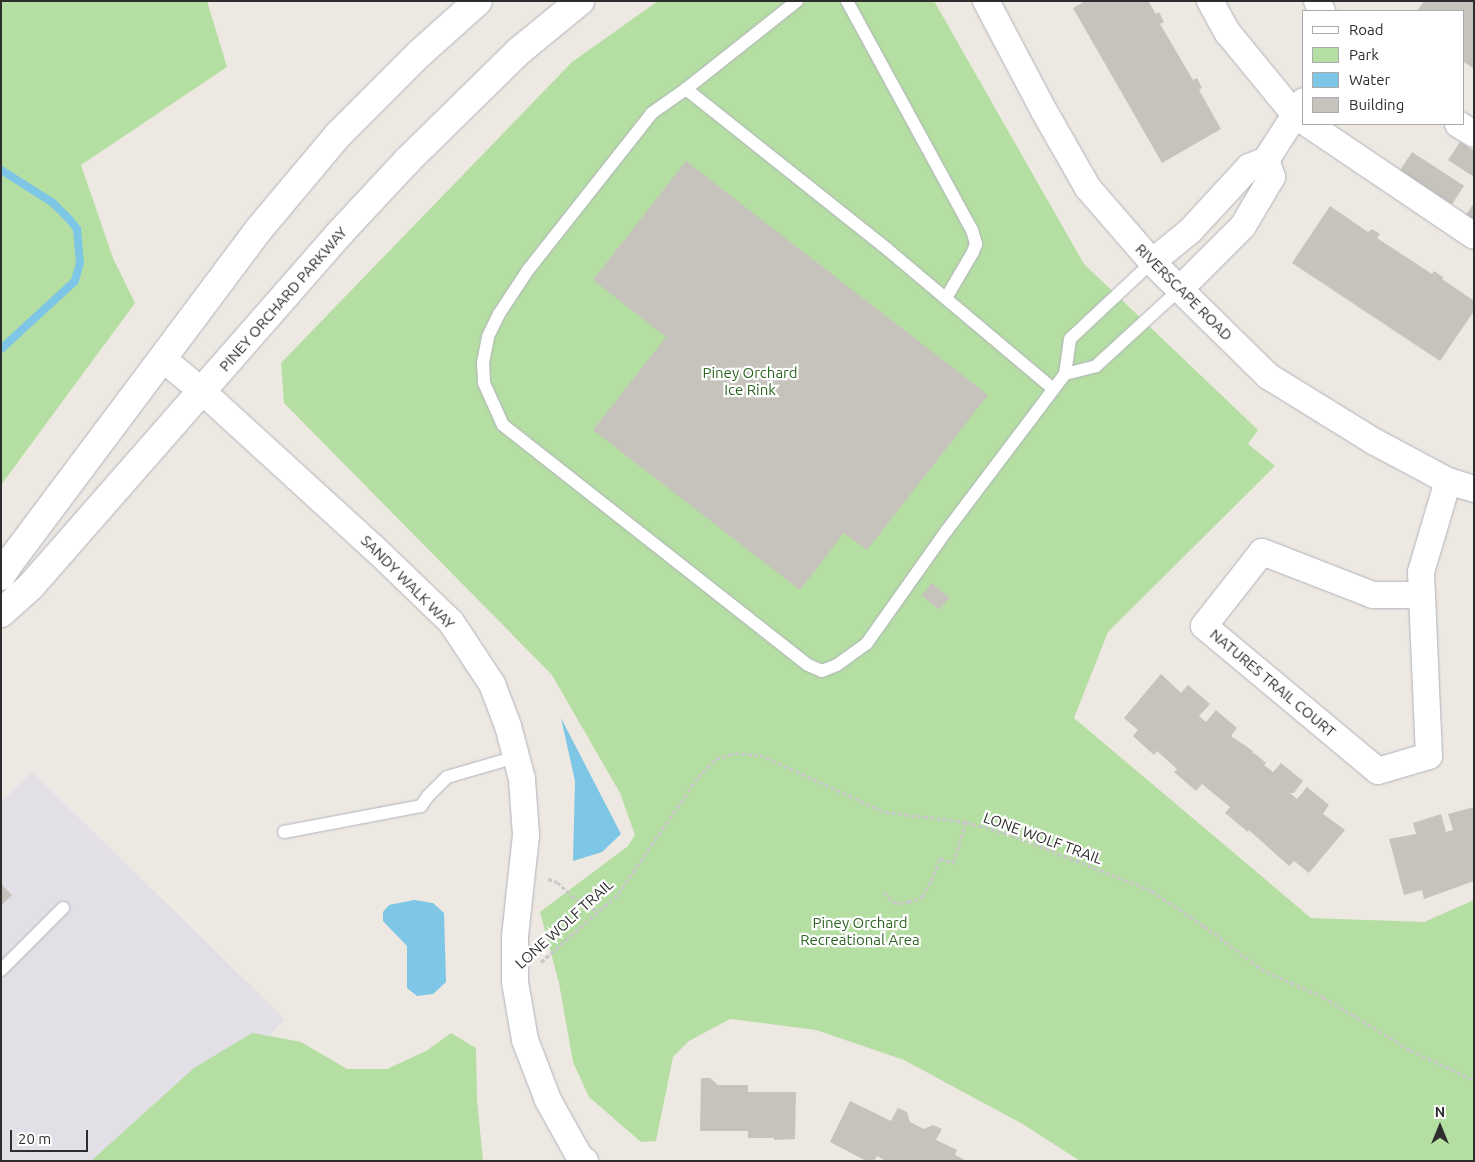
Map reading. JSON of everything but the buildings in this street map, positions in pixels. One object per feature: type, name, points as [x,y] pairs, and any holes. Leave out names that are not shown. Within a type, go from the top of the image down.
[{"type":"street","points":[[1,576],[260,228],[338,135],[419,54],[478,1]]},
{"type":"street","name":"PINEY ORCHARD PARKWAY","points":[[1,613],[31,586],[203,392],[339,234],[407,160],[519,51],[580,1]]},
{"type":"street","name":"RIVERSCAPE ROAD","points":[[986,1],[1044,111],[1088,188],[1152,262],[1268,376],[1375,442],[1448,481],[1474,489]]},
{"type":"street","points":[[1152,262],[1190,231],[1249,167],[1266,160],[1302,115],[1228,33],[1210,1]]},
{"type":"street","points":[[1316,125],[1474,236]]},
{"type":"street","points":[[1460,125],[1474,134]]},
{"type":"street","points":[[1180,289],[1243,226],[1272,177],[1266,160]]},
{"type":"street","name":"SANDY WALK WAY","points":[[163,359],[203,392],[373,546],[452,622],[492,684],[508,726],[522,779],[526,836],[515,936],[515,982],[525,1040],[548,1100],[579,1159]]},
{"type":"street","name":"NATURES TRAIL COURT","points":[[1422,595],[1373,596],[1262,552],[1204,626],[1378,771],[1429,756],[1422,595],[1421,572],[1448,481]]},
{"type":"lane","points":[[797,1],[686,89],[652,113],[528,270],[499,314],[488,337],[483,369],[484,383],[503,425],[808,665],[822,671],[837,665],[867,643],[947,530],[1065,374],[1070,339],[1152,262]]},
{"type":"lane","points":[[847,1],[972,230],[976,244],[973,252],[946,298]]},
{"type":"lane","points":[[686,89],[946,298],[1053,388]]},
{"type":"lane","points":[[1065,374],[1096,366],[1180,289]]},
{"type":"lane","points":[[284,832],[421,806],[447,777],[516,757]]},
{"type":"lane","points":[[1,970],[64,908]]},
{"type":"path","name":"LONE WOLF TRAIL","points":[[515,982],[618,894],[698,777],[716,759],[735,753],[760,755],[885,812],[966,822],[1010,834],[1152,891],[1204,926],[1261,970],[1323,997],[1410,1050],[1474,1080]]},
{"type":"path","points":[[884,892],[893,902],[899,903],[922,897],[931,882],[940,858],[953,862],[966,822]]},
{"type":"path","points":[[521,876],[557,882],[580,903],[592,909],[602,908]]},
{"type":"shaded area","points":[[32,772],[285,1019],[193,1117],[238,1161],[1,1161],[1,802]]},
{"type":"green space","points":[[1,1],[207,1],[227,67],[81,165],[113,258],[135,303],[1,485]]},
{"type":"green space","name":"Piney Orchard Ice Rink","points":[[658,1],[934,1],[1084,264],[1258,430],[1248,444],[1275,466],[1108,632],[1074,718],[1311,918],[1424,922],[1474,900],[1474,1161],[1080,1161],[1021,1123],[904,1060],[816,1030],[730,1019],[689,1041],[673,1057],[656,1141],[641,1142],[589,1097],[573,1062],[559,983],[540,912],[628,846],[635,835],[620,793],[552,675],[284,403],[281,363],[572,62]]},
{"type":"green space","points":[[252,1033],[301,1042],[347,1069],[387,1069],[426,1051],[451,1033],[476,1048],[477,1099],[483,1161],[91,1161],[194,1068]]},
{"type":"water","points":[[561,718],[621,834],[602,852],[573,861],[575,781]]},
{"type":"water","points":[[414,900],[433,903],[444,913],[446,982],[433,994],[417,996],[407,988],[407,946],[383,921],[383,912],[389,905]]},
{"type":"waterway","points":[[1,170],[53,203],[69,219],[77,229],[80,263],[75,281],[1,349]]},
{"type":"park label","name":"Piney Orchard Recreational Area","points":[[860,930]]}]
